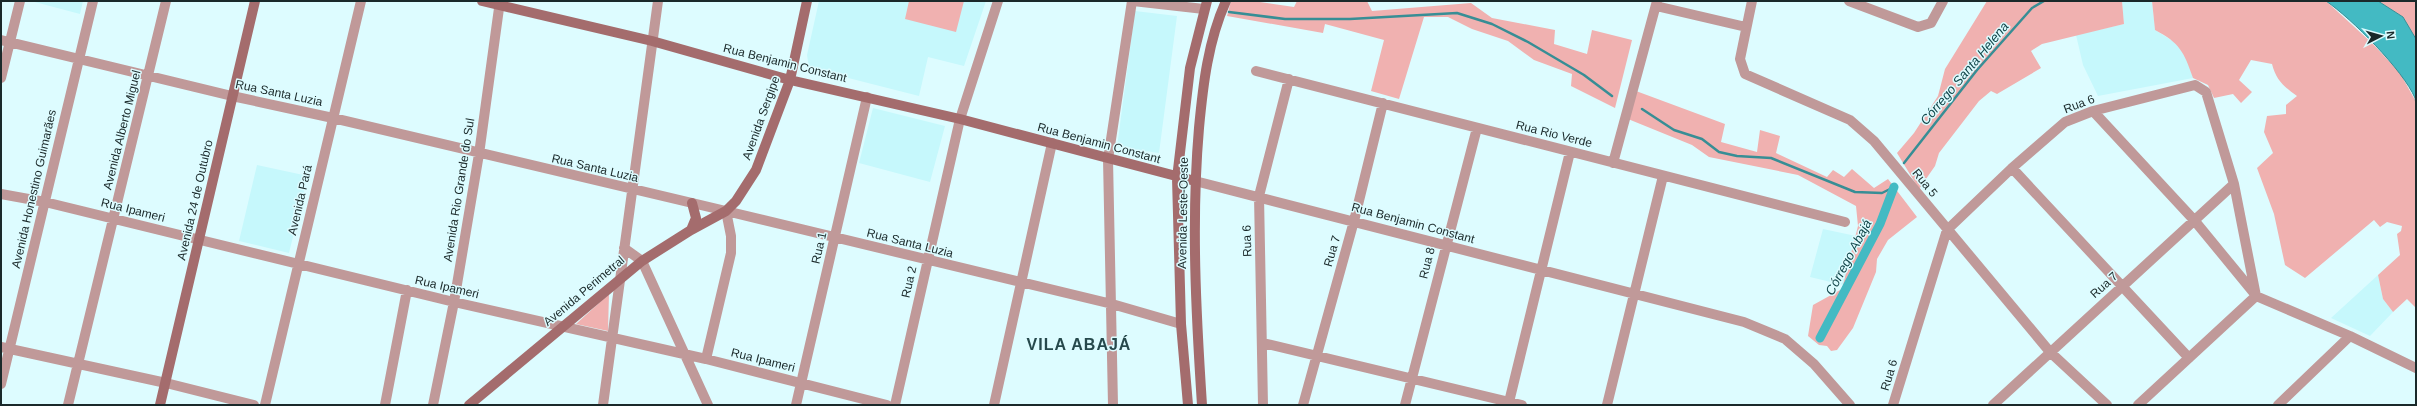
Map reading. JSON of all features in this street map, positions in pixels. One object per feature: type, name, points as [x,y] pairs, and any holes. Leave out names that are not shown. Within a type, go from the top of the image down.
[{"type":"street","points":[[1,78],[5,41],[20,1]]},
{"type":"street","name":"Avenida Honestino Guimarães","points":[[1,384],[5,348],[45,202],[93,1]]},
{"type":"street","name":"Avenida Alberto Miguel","points":[[68,405],[166,1]]},
{"type":"street","name":"Avenida 24 de Outubro","points":[[160,405],[255,1]]},
{"type":"street","name":"Avenida Pará","points":[[266,405],[361,1]]},
{"type":"street","name":"Rua Benjamin Constant","points":[[482,1],[499,3],[753,65],[790,80],[960,119],[1177,178],[1258,196],[1744,322],[1785,339],[1814,364],[1850,405]]},
{"type":"street","points":[[603,405],[658,1]]},
{"type":"street","name":"Avenida Sergipe","points":[[726,211],[736,201],[756,170],[790,80],[807,1]]},
{"type":"street","name":"Rua 2","points":[[895,405],[960,119],[998,1]]},
{"type":"street","points":[[1113,405],[1108,159],[1132,1],[1205,5]]},
{"type":"street","name":"Avenida Leste-Oeste","points":[[1202,405],[1196,308],[1194,181],[1203,78],[1220,14],[1226,1]]},
{"type":"street","name":"Rua 5","points":[[1752,1],[1740,59],[1745,74],[1850,120],[1874,141],[2050,352],[2107,405]]},
{"type":"street","points":[[1849,1],[1918,27],[1931,23],[1943,1]]},
{"type":"street","name":"Avenida Rio Grande do Sul","points":[[433,405],[454,302],[479,154],[499,3]]},
{"type":"street","points":[[1614,163],[1656,4],[1746,27]]},
{"type":"street","name":"Avenida Leste-Oeste","points":[[1188,405],[1181,324],[1177,178],[1190,68],[1205,5]]},
{"type":"street","name":"Rua Santa Luzia","points":[[5,41],[232,96],[333,118],[479,154],[726,211],[1112,304],[1181,324]]},
{"type":"street","name":"Rua Rio Verde","points":[[1256,71],[1845,222]]},
{"type":"street","name":"Rua 6","points":[[1263,405],[1263,343],[1258,196],[1289,79]]},
{"type":"street","name":"Rua 6","points":[[1893,405],[1947,230],[2012,168],[2065,122],[2093,111],[2195,85],[2206,92],[2234,184],[2256,296]]},
{"type":"street","name":"Rua 1","points":[[796,405],[868,97]]},
{"type":"street","name":"Rua 7","points":[[1303,405],[1354,221],[1382,103]]},
{"type":"street","points":[[2093,111],[2194,220],[2256,296],[2350,336],[2416,368]]},
{"type":"street","name":"Rua 8","points":[[1405,405],[1445,244],[1477,128]]},
{"type":"street","points":[[994,405],[1052,143]]},
{"type":"street","points":[[1509,402],[1570,152]]},
{"type":"street","points":[[2012,168],[2189,358]]},
{"type":"street","points":[[1607,405],[1663,176]]},
{"type":"street","name":"Rua 7","points":[[1993,405],[2234,184]]},
{"type":"street","name":"Rua Ipameri","points":[[1,194],[45,202],[611,339],[685,354],[888,405]]},
{"type":"street","points":[[691,230],[696,218],[692,203]]},
{"type":"street","points":[[706,359],[731,254],[731,236],[726,211]]},
{"type":"street","name":"Avenida Perimetral","points":[[469,405],[562,326],[642,261],[691,230],[726,211]]},
{"type":"street","points":[[624,248],[642,261],[708,405]]},
{"type":"street","points":[[385,405],[407,290]]},
{"type":"street","points":[[2138,405],[2256,296]]},
{"type":"street","points":[[2278,405],[2350,336]]},
{"type":"street","points":[[1263,343],[1522,405]]},
{"type":"street","points":[[5,348],[166,383],[254,405]]},
{"type":"shaded area","points":[[31,1],[83,1],[80,14]]},
{"type":"shaded area","points":[[819,1],[986,1],[964,66],[928,57],[919,96],[809,68],[807,55]]},
{"type":"shaded area","points":[[909,1],[964,1],[956,32],[905,19]]},
{"type":"shaded area","points":[[1231,1],[1253,1],[1294,7],[1297,1],[1367,1],[1372,11],[1471,3],[1492,18],[1555,30],[1554,44],[1587,54],[1592,30],[1632,40],[1615,108],[1571,86],[1572,74],[1534,60],[1508,41],[1472,29],[1448,17],[1424,17],[1399,99],[1371,91],[1384,40],[1325,24],[1323,33],[1227,16]]},
{"type":"shaded area","points":[[1987,1],[2122,1],[2124,24],[2042,44],[2031,51],[2041,68],[1997,94],[1991,91],[1979,101],[1939,153],[1935,166],[1919,189],[1897,153],[1914,133],[1938,96],[1945,69]]},
{"type":"shaded area","points":[[2122,1],[2152,1],[2155,30],[2176,43],[2185,53],[2193,78],[2098,96],[2083,65],[2076,35],[2124,24]]},
{"type":"shaded area","points":[[2152,1],[2326,1],[2373,44],[2400,73],[2415,100],[2416,308],[2407,299],[2393,312],[2383,299],[2378,275],[2400,255],[2397,234],[2401,231],[2402,226],[2387,222],[2380,227],[2374,220],[2305,278],[2285,265],[2274,214],[2257,168],[2273,153],[2264,132],[2267,116],[2286,114],[2286,105],[2297,96],[2281,83],[2272,64],[2251,60],[2239,80],[2252,92],[2241,103],[2233,94],[2214,98],[2208,85],[2193,78],[2184,55],[2176,44],[2155,30]]},
{"type":"shaded area","points":[[2378,1],[2416,1],[2416,39],[2403,17]]},
{"type":"shaded area","points":[[1135,11],[1177,16],[1159,153],[1117,147]]},
{"type":"shaded area","points":[[1636,91],[1725,124],[1721,142],[1757,152],[1760,130],[1780,136],[1776,153],[1827,177],[1833,170],[1844,177],[1852,169],[1874,188],[1888,179],[1917,217],[1888,240],[1877,259],[1876,272],[1853,328],[1837,350],[1831,351],[1827,346],[1819,345],[1808,336],[1813,305],[1842,289],[1858,226],[1856,206],[1798,175],[1709,157],[1692,145],[1628,119]]},
{"type":"shaded area","points":[[873,108],[945,126],[930,182],[859,163]]},
{"type":"shaded area","points":[[257,165],[308,176],[289,253],[239,241]]},
{"type":"shaded area","points":[[1823,229],[1856,236],[1843,285],[1810,277]]},
{"type":"shaded area","points":[[2378,275],[2383,299],[2393,312],[2370,336],[2331,318]]},
{"type":"shaded area","points":[[609,294],[608,331],[576,324]]},
{"type":"water","points":[[2326,1],[2378,1],[2403,17],[2416,39],[2416,107],[2415,98],[2400,74],[2362,32]]},
{"type":"waterway","name":"Córrego Santa Helena","points":[[1904,163],[1977,70],[2032,8],[2044,1]]},
{"type":"waterway","name":"Córrego Santa Helena","points":[[1229,12],[1285,19],[1350,19],[1457,13],[1492,24],[1528,42],[1584,75],[1612,96]]},
{"type":"waterway","name":"Córrego Santa Helena","points":[[1642,109],[1674,130],[1702,139],[1719,152],[1737,156],[1771,158],[1855,192],[1882,193],[1894,187]]},
{"type":"waterway","name":"Córrego Abajá","points":[[1820,338],[1880,224],[1894,187]]},
{"type":"district","name":"VILA ABAJÁ","points":[[1079,344]]}]
